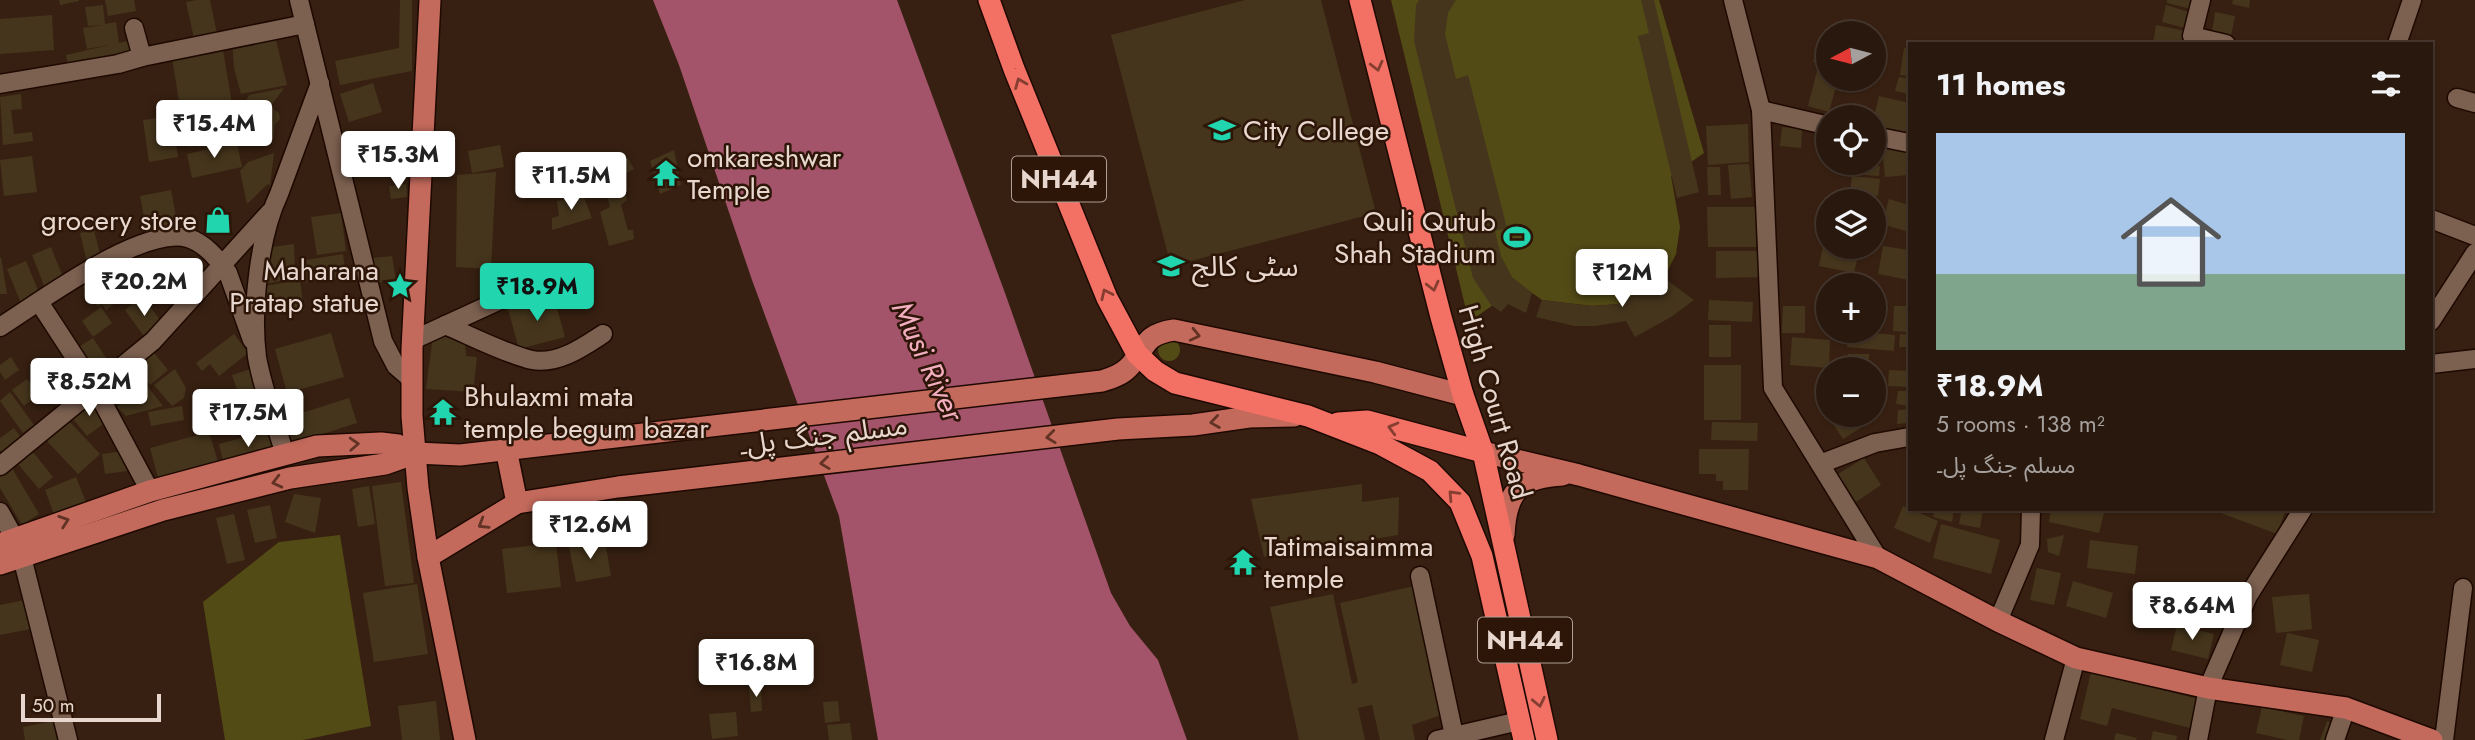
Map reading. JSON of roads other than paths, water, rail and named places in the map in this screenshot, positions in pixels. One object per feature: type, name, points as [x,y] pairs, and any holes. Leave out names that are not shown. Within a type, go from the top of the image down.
[{"type":"highway","name":"NH44","points":[[989,0],[1014,69],[1107,298],[1138,354],[1154,370],[1175,383],[1332,424],[1380,444],[1430,471],[1460,502],[1482,556],[1521,731]]},
{"type":"highway","name":"High Court Road","points":[[1360,0],[1463,395],[1483,452],[1547,740]]},
{"type":"highway","points":[[1332,424],[1367,421],[1483,452]]},
{"type":"main road","points":[[430,0],[411,379],[418,488],[428,557],[465,740]]},
{"type":"main road","points":[[1138,354],[1146,341],[1159,332],[1174,330],[1375,372],[1463,395]]},
{"type":"main road","name":"مسلم جنگ پل۔","points":[[416,453],[460,455],[1102,381],[1117,376],[1129,367],[1138,354]]},
{"type":"main road","name":"مسلم جنگ پل۔","points":[[517,503],[618,487],[1118,429],[1194,425],[1249,417],[1308,416]]},
{"type":"main road","points":[[0,564],[12,547],[150,491],[317,446],[381,443],[398,445],[416,453]]},
{"type":"main road","points":[[428,557],[517,503],[506,449]]},
{"type":"main road","points":[[1483,452],[1579,475],[1878,558],[1998,621],[2076,658],[2208,688],[2346,708],[2432,740]]},
{"type":"main road","points":[[12,547],[290,478],[385,464],[416,453]]},
{"type":"main road","points":[[1504,540],[1505,510],[1512,497],[1525,483],[1542,477],[1579,475]]},
{"type":"street","points":[[299,0],[383,341],[396,366],[411,379]]},
{"type":"street","points":[[1734,0],[1761,110],[1773,388],[1878,558]]},
{"type":"street","points":[[2201,0],[2191,40],[2208,42]]},
{"type":"street","points":[[2398,42],[2412,0]]},
{"type":"street","points":[[0,84],[118,64],[305,24]]},
{"type":"street","points":[[134,28],[142,57]]},
{"type":"street","points":[[257,357],[256,288],[271,211],[320,83]]},
{"type":"street","points":[[2457,98],[2475,103]]},
{"type":"street","points":[[1761,110],[1816,123]]},
{"type":"street","points":[[1886,138],[1908,143]]},
{"type":"street","points":[[0,466],[153,341],[271,211]]},
{"type":"street","points":[[2433,220],[2475,236]]},
{"type":"street","points":[[0,327],[102,262],[148,241],[177,236],[188,238],[200,244],[228,273],[257,357],[285,455]]},
{"type":"street","points":[[2433,318],[2475,253]]},
{"type":"street","points":[[412,340],[522,290]]},
{"type":"street","points":[[39,302],[95,388],[150,491]]},
{"type":"street","points":[[446,325],[534,360],[558,358],[603,334]]},
{"type":"street","points":[[2433,363],[2475,359]]},
{"type":"street","points":[[1820,464],[1875,443],[1908,437]]},
{"type":"street","points":[[1998,621],[2030,545],[2031,511]]},
{"type":"street","points":[[2198,740],[2208,688],[2248,596],[2301,511]]},
{"type":"street","points":[[0,512],[68,740]]},
{"type":"street","points":[[1420,576],[1449,739],[1521,731]]},
{"type":"street","points":[[2444,740],[2463,588]]},
{"type":"street","points":[[2054,740],[2076,658]]},
{"type":"street","points":[[2335,740],[2346,708]]},
{"type":"water","name":"Musi River","points":[[653,0],[897,0],[1005,293],[1111,593],[1130,626],[1158,660],[1187,740],[878,740],[839,516],[752,280],[679,65]]},
{"type":"place","name":"City College","points":[[1222,130]]},
{"type":"place","name":"omkareshwar Temple","points":[[666,173]]},
{"type":"place","name":"grocery store","points":[[218,220]]},
{"type":"place","name":"Quli Qutub Shah Stadium","points":[[1517,237]]},
{"type":"place","name":"سٹی کالج","points":[[1171,266]]},
{"type":"place","name":"Maharana Pratap statue","points":[[400,286]]},
{"type":"place","name":"Bhulaxmi mata temple begum bazar","points":[[443,412]]},
{"type":"place","name":"Tatimaisaimma temple","points":[[1243,562]]}]
